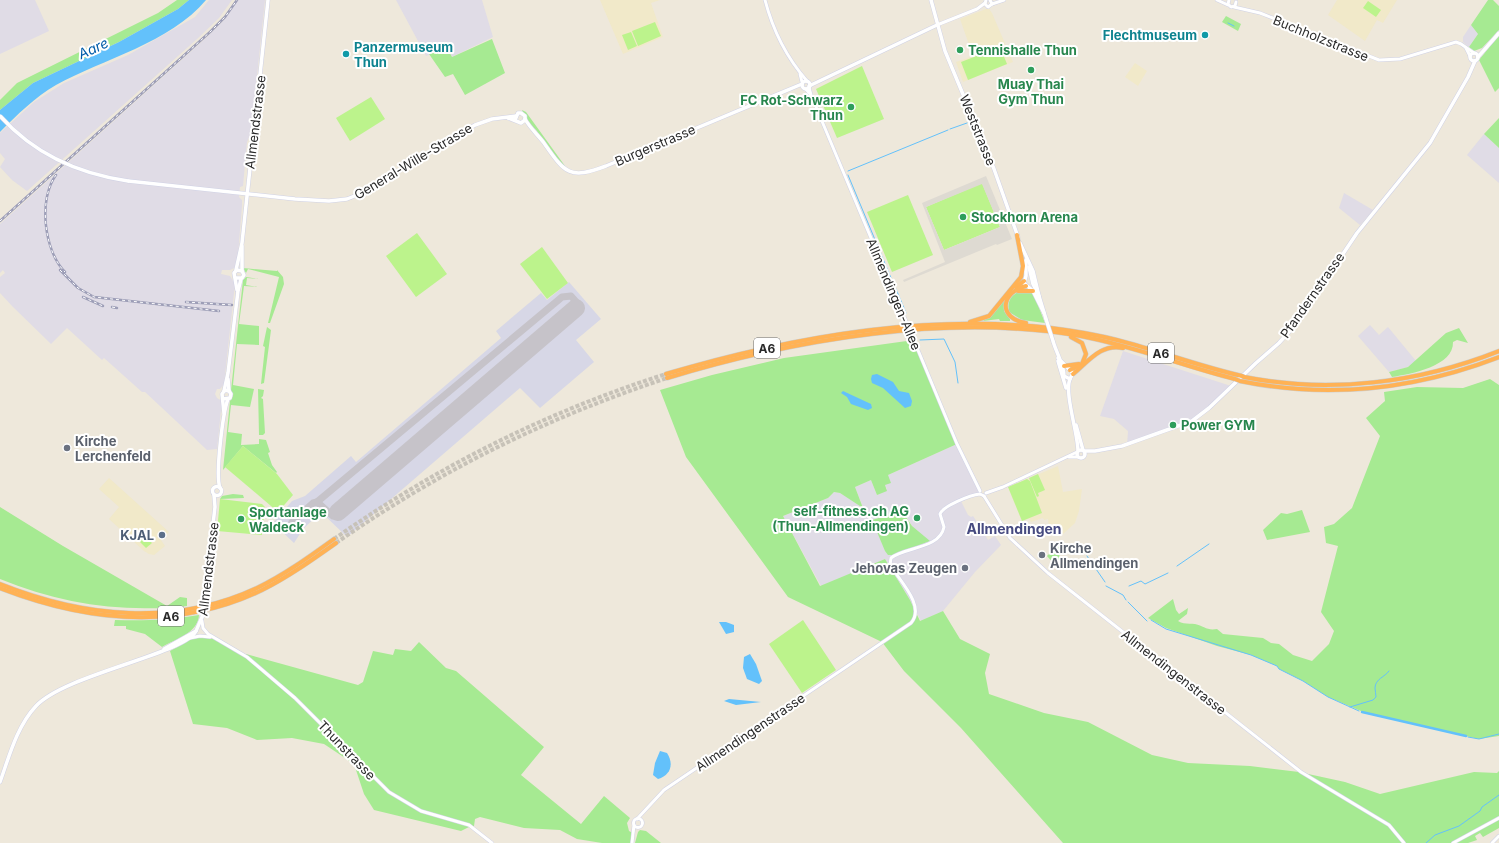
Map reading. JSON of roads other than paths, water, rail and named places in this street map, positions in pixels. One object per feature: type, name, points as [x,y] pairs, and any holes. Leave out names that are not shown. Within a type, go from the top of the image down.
[{"type":"highway","points":[[1017,235],[1023,271],[1020,279],[1007,299],[1005,305],[1007,312],[1011,318],[1019,322],[1051,330],[1079,340],[1086,350],[1085,358],[1081,365],[1071,373]]},
{"type":"highway","points":[[952,325],[983,319],[993,313],[998,305],[1025,279]]},
{"type":"highway","points":[[1012,291],[1027,286]]},
{"type":"highway","points":[[1012,291],[1033,291]]},
{"type":"highway","name":"A6","points":[[1499,351],[1435,372],[1373,383],[1312,385],[1242,376],[1092,334],[1004,324],[952,325],[884,330],[810,340],[735,355],[666,376],[770,351],[870,335],[969,328],[1051,330],[1100,340],[1149,353],[1235,380],[1307,390],[1367,389],[1431,379],[1499,357]]},
{"type":"highway","name":"A6","points":[[1071,373],[1098,352],[1107,348],[1120,347],[1149,353]]},
{"type":"highway","points":[[1064,366],[1077,365],[1085,358]]},
{"type":"highway","name":"A6","points":[[0,584],[50,601],[97,611],[139,614],[180,611],[222,602],[257,588],[335,541],[295,571],[259,591],[216,607],[180,615],[139,618],[97,615],[49,605],[0,588]]},
{"type":"main road","name":"Allmendstrasse","points":[[240,268],[268,0]]},
{"type":"main road","name":"Weststrasse","points":[[931,0],[937,25],[950,63],[994,168],[1029,265],[1033,283],[1039,296],[1064,373],[1066,388]]},
{"type":"main road","name":"Burgerstrasse","points":[[525,119],[561,167],[571,172],[583,173],[606,166],[794,88],[818,81],[937,25]]},
{"type":"main road","points":[[1472,59],[1478,57],[1499,33]]},
{"type":"main road","points":[[1474,53],[1483,50]]},
{"type":"main road","points":[[1474,53],[1478,57]]},
{"type":"main road","points":[[1472,59],[1474,53]]},
{"type":"main road","name":"Pfandernstrasse","points":[[1080,451],[1095,451],[1122,446],[1192,421],[1209,408],[1251,367],[1279,343],[1296,324],[1357,233],[1430,143],[1471,70],[1472,59]]},
{"type":"main road","points":[[515,118],[521,113],[525,119],[522,122]]},
{"type":"main road","name":"General-Wille-Strasse","points":[[0,116],[24,139],[54,158],[88,172],[128,181],[295,199],[332,201],[347,199],[367,190],[470,127],[487,120],[515,118]]},
{"type":"main road","name":"Burgerstrasse","points":[[515,118],[530,127]]},
{"type":"main road","name":"Weststrasse","points":[[1026,259],[1025,279],[1027,286],[1033,291],[1044,313]]},
{"type":"main road","points":[[1029,265],[1036,280],[1039,296]]},
{"type":"main road","points":[[224,416],[223,399],[221,395],[224,391],[228,376],[238,291],[241,279],[244,275],[240,268],[234,274],[238,291]]},
{"type":"main road","points":[[236,278],[241,279]]},
{"type":"main road","points":[[1025,279],[1032,279]]},
{"type":"main road","points":[[1027,286],[1033,283]]},
{"type":"main road","name":"Weststrasse","points":[[1058,358],[1071,373],[1068,385],[1070,401]]},
{"type":"main road","name":"Weststrasse","points":[[1058,358],[1058,364],[1070,401],[1080,451]]},
{"type":"main road","points":[[1064,373],[1071,373]]},
{"type":"main road","points":[[1065,377],[1071,373]]},
{"type":"main road","points":[[218,474],[221,493],[217,495],[213,491],[218,474],[224,416],[228,399],[231,396],[229,391],[228,376]]},
{"type":"main road","points":[[224,391],[229,391]]},
{"type":"main road","points":[[223,399],[228,399]]},
{"type":"main road","points":[[1078,457],[1080,451],[1085,456]]},
{"type":"main road","name":"Pfandernstrasse","points":[[1078,457],[1081,458],[1095,451]]},
{"type":"main road","points":[[215,488],[220,488]]},
{"type":"main road","name":"Allmendstrasse","points":[[162,651],[197,630],[202,619],[217,495]]},
{"type":"main road","points":[[0,782],[22,726],[32,711],[53,692],[72,683],[162,651],[190,638],[197,630]]},
{"type":"street","name":"Allmendingen-Allee","points":[[765,0],[776,36],[811,95],[957,444],[980,492]]},
{"type":"street","points":[[992,4],[990,0],[1002,0]]},
{"type":"street","name":"Burgerstrasse","points":[[937,25],[1002,0]]},
{"type":"street","name":"Burgerstrasse","points":[[977,9],[985,1]]},
{"type":"street","points":[[985,1],[987,6]]},
{"type":"street","points":[[1219,1],[1229,2]]},
{"type":"street","points":[[1234,7],[1235,1]]},
{"type":"street","name":"Buchholzstrasse","points":[[1235,1],[1244,8]]},
{"type":"street","name":"Buchholzstrasse","points":[[1229,2],[1234,7],[1244,8],[1326,38],[1379,60],[1400,59],[1455,42],[1460,43],[1474,53]]},
{"type":"street","points":[[1466,48],[1472,59]]},
{"type":"street","points":[[980,492],[985,494],[1004,487],[1080,451]]},
{"type":"street","points":[[1068,457],[1078,457]]},
{"type":"street","name":"Allmendingenstrasse","points":[[637,818],[664,790],[909,624],[915,616],[913,601],[890,565],[891,558],[918,549],[934,539],[943,530],[940,516],[942,511],[969,496],[980,492]]},
{"type":"street","name":"Allmendingenstrasse","points":[[985,494],[1010,538],[1048,573],[1302,772],[1386,823],[1396,831],[1404,843]]},
{"type":"street","name":"Thunstrasse","points":[[202,619],[203,628],[208,634],[247,657],[284,688],[323,725],[376,781],[396,797],[429,814],[470,826],[492,843]]},
{"type":"street","points":[[197,630],[204,635]]},
{"type":"street","name":"Thunstrasse","points":[[197,630],[208,634]]},
{"type":"street","name":"Thunstrasse","points":[[190,638],[204,635],[212,637]]},
{"type":"street","points":[[632,843],[635,833],[642,824],[642,814]]},
{"type":"street","points":[[635,833],[634,822],[637,818],[642,820]]},
{"type":"street","points":[[1453,843],[1499,818]]},
{"type":"street","points":[[634,825],[638,828]]},
{"type":"street","points":[[1492,843],[1499,836]]},
{"type":"water","points":[[189,0],[206,0],[191,15],[174,28],[155,39],[74,76],[48,90],[26,107],[0,132],[0,110],[33,83],[119,42],[178,9]]},
{"type":"water","points":[[877,374],[893,382],[899,391],[909,393],[912,401],[911,406],[905,408],[883,388],[872,383],[872,375]]},
{"type":"water","points":[[843,391],[871,404],[872,408],[868,410],[851,404],[847,397],[841,393]]},
{"type":"water","points":[[719,622],[726,622],[734,625],[734,632],[726,634]]},
{"type":"water","points":[[750,654],[756,664],[762,681],[759,684],[747,679],[743,668],[744,657]]},
{"type":"water","points":[[729,699],[761,702],[736,705],[724,701]]},
{"type":"water","points":[[660,751],[667,753],[671,765],[666,775],[658,779],[653,775],[655,763]]},
{"type":"waterway","points":[[1228,23],[1234,26]]},
{"type":"waterway","points":[[950,129],[967,123]]},
{"type":"waterway","points":[[848,171],[948,130]]},
{"type":"waterway","points":[[848,175],[891,278]]},
{"type":"waterway","points":[[896,289],[906,313]]},
{"type":"waterway","points":[[920,340],[944,339],[955,362],[958,383]]},
{"type":"waterway","points":[[1177,566],[1209,544]]},
{"type":"waterway","points":[[1087,556],[1105,582]]},
{"type":"waterway","points":[[1129,586],[1141,581],[1145,584],[1168,573]]},
{"type":"waterway","points":[[1106,586],[1123,595],[1126,600]]},
{"type":"waterway","points":[[1128,602],[1147,621]]},
{"type":"waterway","points":[[1151,620],[1166,629],[1251,655],[1277,666],[1279,669],[1303,681],[1328,697],[1359,711]]},
{"type":"waterway","points":[[1350,707],[1373,700],[1376,697],[1375,685],[1378,680],[1389,671]]},
{"type":"waterway","points":[[1362,712],[1466,736]]},
{"type":"waterway","points":[[1468,737],[1479,739],[1499,734]]},
{"type":"waterway","points":[[1426,843],[1435,835],[1459,826],[1499,795]]},
{"type":"tunnel","points":[[334,539],[412,488],[494,444],[535,424],[578,406],[666,374]]},
{"type":"tunnel","points":[[336,543],[376,516],[416,492],[455,469],[496,448],[578,411],[667,378]]},
{"type":"railway","points":[[0,221],[210,32],[225,17],[237,0]]},
{"type":"railway","points":[[56,175],[50,185],[47,197],[45,211],[46,225],[52,251],[58,263],[65,272]]},
{"type":"railway","points":[[60,270],[78,288],[94,297],[219,311]]},
{"type":"railway","points":[[83,297],[103,306]]},
{"type":"railway","points":[[186,302],[232,305]]},
{"type":"railway","points":[[112,307],[117,308]]},
{"type":"place","name":"Flechtmuseum","points":[[1205,35]]},
{"type":"place","name":"Tennishalle Thun","points":[[960,50]]},
{"type":"place","name":"Panzermuseum Thun","points":[[346,54]]},
{"type":"place","name":"Muay Thai Gym Thun","points":[[1031,70]]},
{"type":"place","name":"FC Rot-Schwarz Thun","points":[[851,107]]},
{"type":"place","name":"Stockhorn Arena","points":[[963,217]]},
{"type":"place","name":"Power GYM","points":[[1173,425]]},
{"type":"place","name":"Kirche Lerchenfeld","points":[[67,448]]},
{"type":"place","name":"self-fitness.ch AG (Thun-Allmendingen)","points":[[917,518]]},
{"type":"place","name":"Sportanlage Waldeck","points":[[241,519]]},
{"type":"place","name":"KJAL","points":[[162,535]]},
{"type":"place","name":"Kirche Allmendingen","points":[[1042,555]]},
{"type":"place","name":"Jehovas Zeugen","points":[[965,568]]},
{"type":"district","name":"Allmendingen","points":[[1014,528]]},
{"type":"water label","name":"Aare","points":[[93,48]]}]
